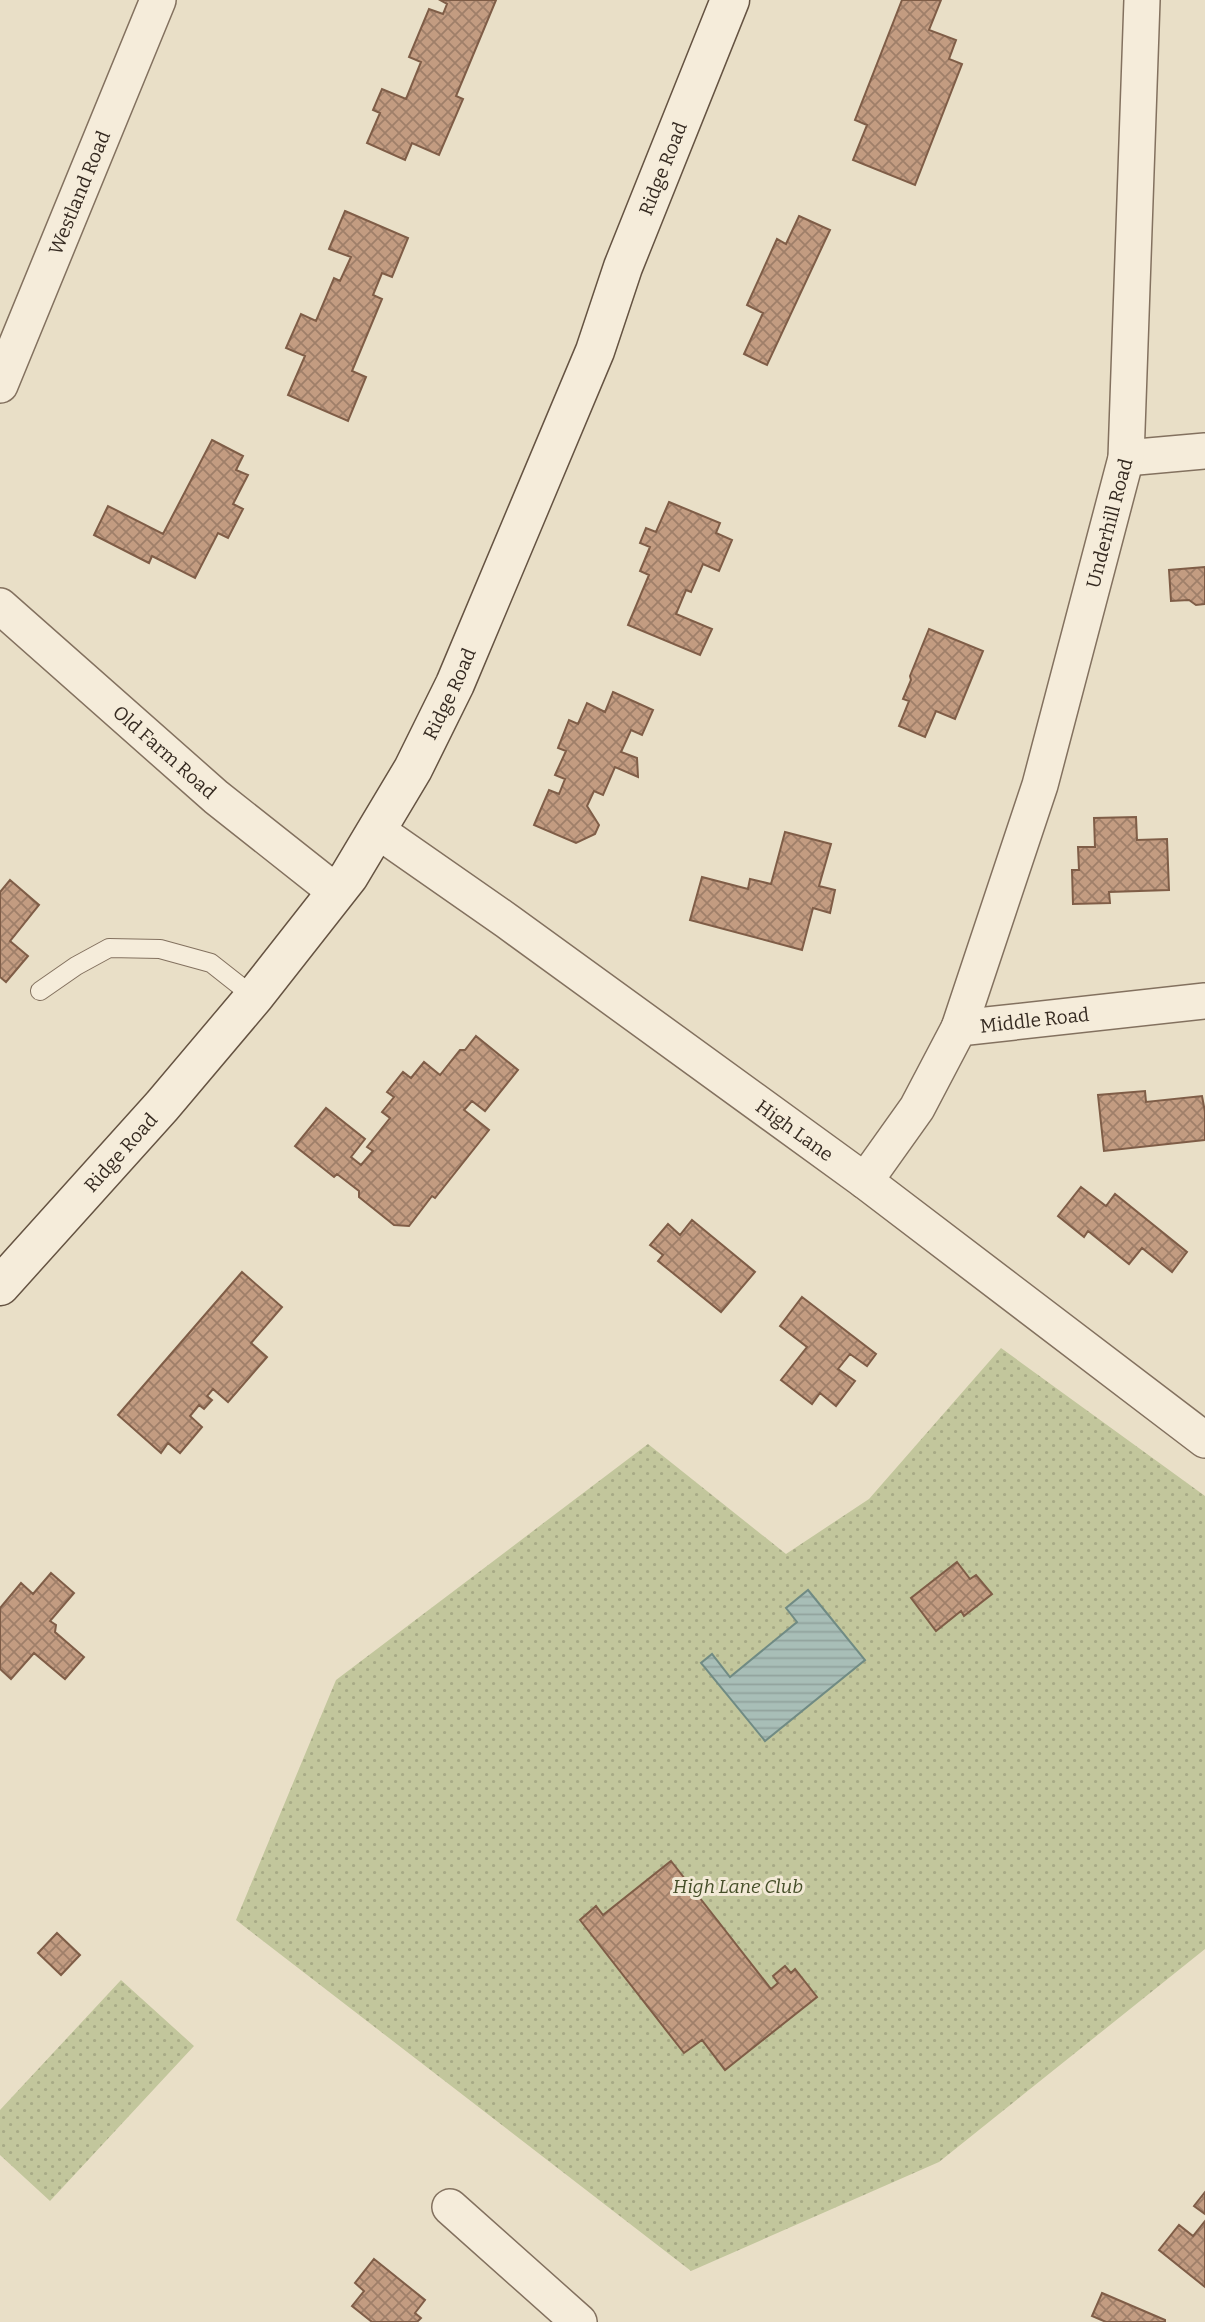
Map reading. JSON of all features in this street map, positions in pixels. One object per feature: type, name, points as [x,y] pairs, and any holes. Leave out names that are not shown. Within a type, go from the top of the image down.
[{"type":"main road","name":"Ridge Road","points":[[0,1286],[162,1106],[254,997],[337,892],[413,769],[455,684],[595,351],[623,267],[730,0]]},
{"type":"street","name":"Westland Road","points":[[0,385],[158,0]]},
{"type":"street","name":"Underhill Road","points":[[959,1028],[1040,785],[1126,458],[1142,0]]},
{"type":"street","points":[[1126,458],[1205,451]]},
{"type":"street","name":"Old Farm Road","points":[[0,606],[216,797],[337,892]]},
{"type":"street","name":"High Lane","points":[[377,831],[508,921],[864,1181],[1205,1440]]},
{"type":"street","name":"Middle Road","points":[[864,1181],[917,1108],[959,1028],[1205,1001]]},
{"type":"street","points":[[450,2207],[579,2322]]},
{"type":"lane","points":[[40,991],[76,966],[109,948],[160,949],[211,963],[254,997]]},
{"type":"green space","name":"High Lane Club","points":[[1001,1348],[1205,1496],[1205,1949],[939,2162],[691,2271],[236,1920],[336,1680],[648,1444],[786,1554],[869,1499]]},
{"type":"green space","points":[[121,1980],[194,2046],[50,2201],[0,2155],[0,2110]]},
{"type":"water","points":[[808,1590],[865,1660],[765,1741],[701,1663],[712,1654],[730,1677],[797,1622],[786,1608]]},
{"type":"building","points":[[440,0],[496,0],[456,96],[463,99],[439,155],[412,143],[405,160],[367,143],[380,113],[373,110],[382,89],[406,99],[421,62],[409,57],[429,9],[443,14],[447,4]]},
{"type":"building","points":[[902,0],[941,0],[929,30],[956,40],[949,59],[962,64],[915,185],[853,160],[867,125],[855,120]]},
{"type":"building","points":[[345,211],[408,238],[392,277],[382,273],[373,295],[382,299],[352,371],[366,377],[348,421],[288,395],[305,356],[286,348],[301,314],[316,321],[334,278],[340,281],[351,257],[329,249]]},
{"type":"building","points":[[799,216],[830,230],[767,365],[744,354],[763,313],[747,305],[777,239],[786,244]]},
{"type":"building","points":[[212,440],[243,456],[236,470],[248,475],[233,504],[243,509],[228,538],[218,533],[195,578],[152,556],[149,563],[94,535],[108,506],[163,534]]},
{"type":"building","points":[[669,502],[720,523],[716,533],[732,540],[719,571],[703,564],[691,592],[686,590],[676,614],[712,629],[700,655],[628,625],[649,575],[640,571],[650,547],[640,543],[646,528],[656,532]]},
{"type":"building","points":[[1205,567],[1205,604],[1196,605],[1189,600],[1171,601],[1169,570]]},
{"type":"building","points":[[929,629],[983,651],[955,719],[936,711],[925,737],[899,726],[909,701],[903,699],[911,680],[910,676]]},
{"type":"building","points":[[613,692],[653,710],[642,735],[631,730],[621,752],[637,758],[638,777],[615,767],[603,795],[594,791],[587,806],[599,825],[595,834],[576,843],[534,825],[549,790],[559,794],[565,779],[555,775],[566,751],[558,748],[569,720],[578,724],[587,703],[605,712]]},
{"type":"building","points":[[1136,817],[1137,840],[1167,839],[1169,890],[1109,892],[1110,903],[1073,904],[1072,870],[1079,870],[1078,847],[1095,847],[1094,818]]},
{"type":"building","points":[[785,832],[831,844],[819,886],[835,890],[830,913],[813,908],[802,950],[690,920],[702,877],[748,889],[750,879],[771,884]]},
{"type":"building","points":[[10,880],[39,905],[10,941],[28,956],[6,982],[0,977],[0,892]]},
{"type":"building","points":[[476,1036],[518,1070],[485,1111],[472,1101],[464,1110],[489,1130],[409,1226],[394,1225],[359,1197],[359,1191],[337,1174],[334,1177],[295,1146],[326,1108],[365,1139],[351,1157],[361,1165],[373,1151],[367,1147],[390,1118],[382,1112],[394,1097],[387,1092],[403,1072],[411,1078],[424,1062],[440,1075],[460,1050],[465,1050]]},
{"type":"building","points":[[1145,1091],[1146,1102],[1202,1096],[1205,1140],[1104,1151],[1098,1095]]},
{"type":"building","points":[[1081,1187],[1106,1206],[1115,1194],[1187,1252],[1172,1272],[1142,1248],[1129,1264],[1088,1231],[1084,1237],[1058,1216]]},
{"type":"building","points":[[692,1220],[755,1272],[721,1312],[658,1261],[663,1255],[650,1245],[668,1224],[680,1235]]},
{"type":"building","points":[[242,1272],[282,1307],[251,1343],[267,1357],[228,1402],[213,1389],[207,1396],[212,1400],[204,1409],[199,1405],[190,1416],[202,1427],[180,1453],[168,1443],[161,1453],[118,1415]]},
{"type":"building","points":[[802,1297],[876,1354],[867,1366],[850,1354],[838,1369],[855,1381],[836,1406],[820,1393],[812,1404],[781,1380],[807,1347],[780,1326]]},
{"type":"building","points":[[957,1562],[970,1579],[976,1575],[992,1594],[964,1616],[961,1611],[936,1631],[911,1598]]},
{"type":"building","points":[[51,1573],[74,1593],[50,1621],[56,1625],[55,1632],[84,1657],[65,1679],[34,1653],[11,1679],[0,1669],[0,1608],[21,1583],[33,1594]]},
{"type":"building","points":[[671,1861],[771,1989],[778,1983],[773,1976],[785,1966],[791,1973],[795,1969],[817,1997],[725,2070],[702,2040],[684,2053],[580,1920],[596,1906],[603,1915]]},
{"type":"building","points":[[57,1933],[80,1955],[61,1975],[38,1953]]},
{"type":"building","points":[[1205,2192],[1205,2214],[1194,2206]]},
{"type":"building","points":[[1205,2221],[1205,2287],[1159,2250],[1179,2225],[1193,2236]]},
{"type":"building","points":[[374,2259],[425,2300],[415,2313],[421,2318],[417,2322],[372,2322],[352,2306],[364,2291],[355,2283]]},
{"type":"building","points":[[1102,2293],[1165,2322],[1106,2322],[1092,2316]]}]
